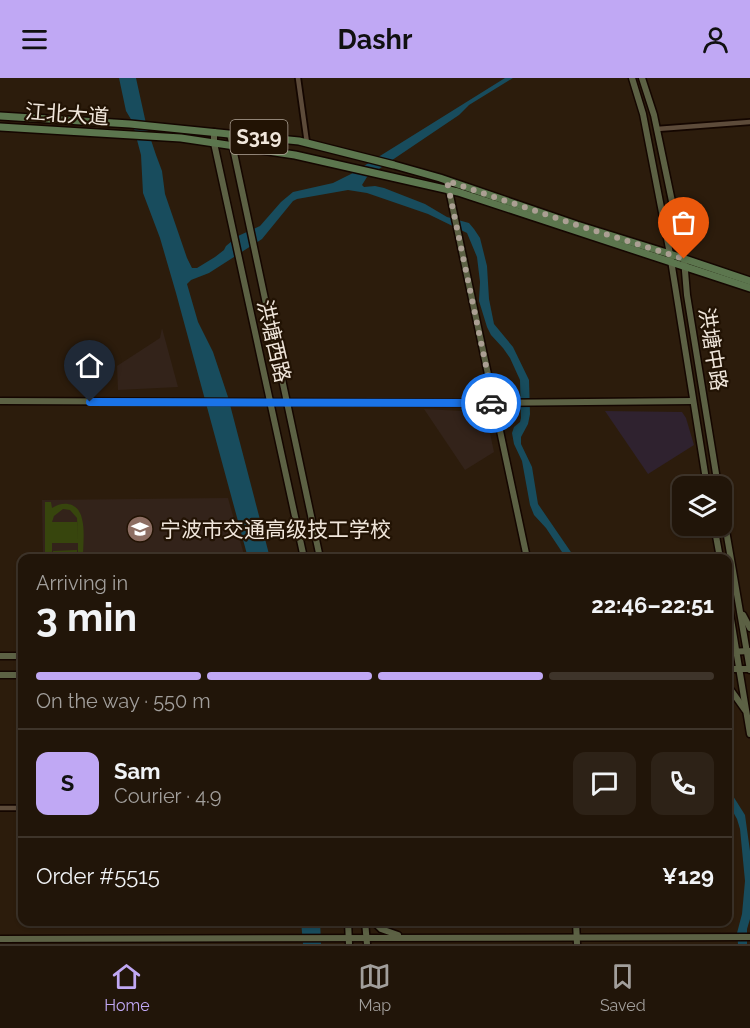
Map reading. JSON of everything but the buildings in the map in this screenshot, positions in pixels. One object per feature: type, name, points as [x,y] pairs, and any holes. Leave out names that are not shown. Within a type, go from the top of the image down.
[{"type":"main road","name":"洪塘中路","points":[[632,78],[643,114],[670,254],[705,476]]},
{"type":"main road","name":"洪塘中路","points":[[642,78],[654,115],[684,259],[687,295],[716,476]]},
{"type":"main road","name":"江北大道","points":[[0,116],[149,125],[214,132]]},
{"type":"main road","name":"江北大道","points":[[0,126],[181,138],[214,143]]},
{"type":"main road","name":"S319","points":[[214,132],[307,143],[447,181]]},
{"type":"main road","name":"洪塘西路","points":[[214,132],[214,143],[238,258],[303,554]]},
{"type":"main road","name":"洪塘西路","points":[[230,134],[319,554]]},
{"type":"main road","name":"S319","points":[[214,143],[295,155],[450,190]]},
{"type":"main road","points":[[447,181],[750,281]]},
{"type":"main road","points":[[447,181],[525,554]]},
{"type":"main road","points":[[450,190],[750,288]]},
{"type":"main road","points":[[0,401],[494,404],[693,401]]},
{"type":"main road","points":[[716,536],[719,554]]},
{"type":"main road","points":[[727,536],[730,554]]},
{"type":"main road","points":[[732,565],[750,669],[732,669]]},
{"type":"main road","points":[[739,606],[750,628]]},
{"type":"main road","points":[[732,628],[750,734]]},
{"type":"main road","points":[[732,652],[748,651]]},
{"type":"main road","points":[[0,656],[18,656]]},
{"type":"main road","points":[[0,675],[18,675]]},
{"type":"main road","points":[[732,692],[747,713]]},
{"type":"main road","points":[[348,926],[349,941]]},
{"type":"main road","points":[[366,926],[367,941]]},
{"type":"main road","points":[[378,926],[390,933],[410,937]]},
{"type":"main road","points":[[576,926],[577,941]]},
{"type":"main road","points":[[0,939],[324,938],[367,941],[410,937],[577,941],[750,937]]},
{"type":"street","points":[[298,78],[307,143]]},
{"type":"street","points":[[657,129],[750,122]]},
{"type":"street","points":[[0,808],[18,808]]},
{"type":"shaded area","points":[[162,328],[178,387],[118,390],[117,366],[160,338]]},
{"type":"shaded area","points":[[424,409],[481,412],[487,419],[494,452],[465,470]]},
{"type":"shaded area","points":[[605,411],[682,412],[694,445],[648,474]]},
{"type":"shaded area","name":"宁波市交通高级技工学校","points":[[228,498],[244,554],[43,554],[42,500]]},
{"type":"green space","points":[[45,502],[51,502],[52,508],[61,504],[74,506],[78,509],[83,523],[83,554],[78,554],[78,543],[52,543],[52,554],[45,554]],"holes":[[[63,509],[70,510],[77,518],[78,541],[77,522],[52,522],[54,516]]]},
{"type":"green space","points":[[77,550],[77,554],[53,554],[53,551]]},
{"type":"water","points":[[119,78],[136,78],[147,128],[162,171],[165,194],[187,258],[192,268],[197,268],[224,250],[238,236],[260,226],[293,192],[333,183],[351,174],[505,78],[513,78],[469,105],[459,115],[367,177],[362,185],[384,188],[425,204],[447,217],[469,223],[480,238],[487,266],[489,299],[494,324],[513,347],[529,380],[530,414],[521,437],[521,444],[532,467],[538,504],[572,554],[563,554],[534,515],[530,505],[522,461],[514,444],[512,433],[521,418],[520,380],[510,358],[487,327],[479,301],[480,282],[477,257],[467,233],[428,214],[367,193],[348,190],[293,201],[262,239],[209,273],[187,284],[198,322],[213,352],[228,397],[269,554],[247,554],[176,293],[160,238],[143,193],[141,155],[132,121],[126,111]]},
{"type":"water","points":[[732,794],[745,815],[750,851],[750,919],[747,944],[738,944],[737,933],[742,914],[745,881],[737,819],[732,810]]},
{"type":"water","points":[[301,926],[320,926],[321,944],[303,944]]},
{"type":"way so far","points":[[491,403],[494,404],[447,181],[684,259]]},
{"type":"place","name":"宁波市交通高级技工学校","points":[[140,529]]},
{"type":"route","points":[[90,402],[491,403]]}]
